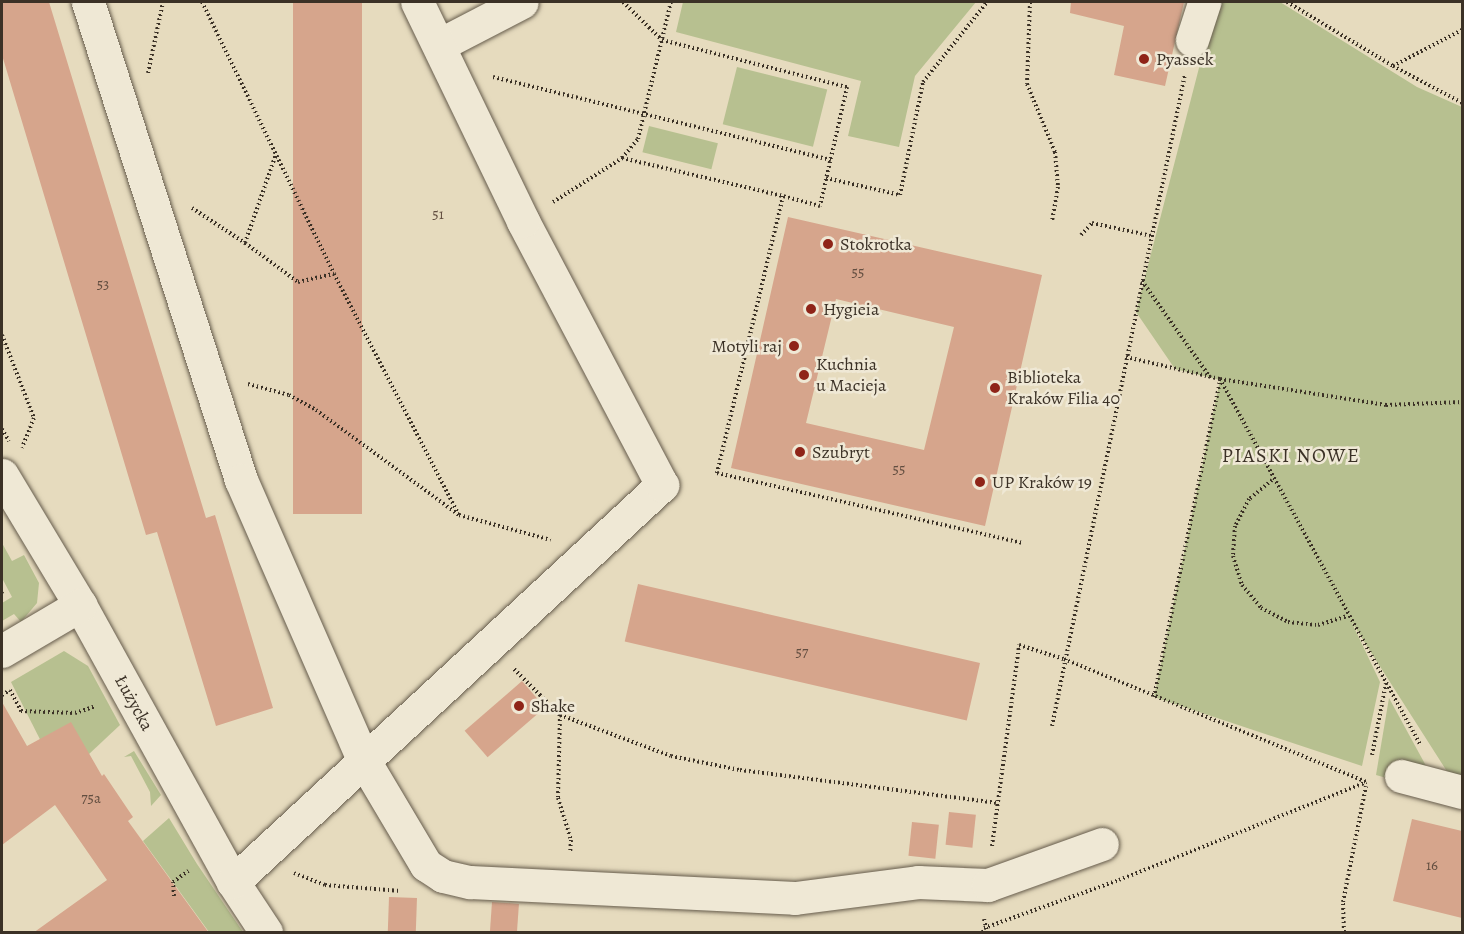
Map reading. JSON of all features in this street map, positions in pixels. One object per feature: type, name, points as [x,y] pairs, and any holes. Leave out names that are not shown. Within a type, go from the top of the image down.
[{"type":"street","points":[[88,2],[208,381],[245,490],[363,759],[426,865],[443,876],[470,882],[795,898],[918,882],[988,885],[1102,844]]},
{"type":"street","points":[[232,882],[363,759],[491,646],[662,484],[523,221],[417,2]]},
{"type":"street","points":[[443,56],[522,2]]},
{"type":"street","points":[[1192,40],[1204,2]]},
{"type":"street","name":"Łużycka","points":[[11,460],[80,605],[232,882],[266,933]]},
{"type":"street","points":[[2,651],[80,605]]},
{"type":"street","points":[[1401,776],[1462,792]]},
{"type":"path","points":[[202,2],[334,274],[459,515]]},
{"type":"path","points":[[622,158],[820,206],[847,87],[662,40],[623,2]]},
{"type":"path","points":[[523,221],[622,158],[638,139],[671,2]]},
{"type":"path","points":[[826,178],[900,195],[923,82],[987,2]]},
{"type":"path","points":[[1030,2],[1027,84],[1055,152],[1058,187],[1052,221]]},
{"type":"path","points":[[1287,2],[1393,66],[1462,103]]},
{"type":"path","points":[[1393,66],[1462,30]]},
{"type":"path","points":[[443,56],[644,114],[831,160]]},
{"type":"path","points":[[1052,726],[1180,94]]},
{"type":"path","points":[[245,243],[276,154]]},
{"type":"path","points":[[783,196],[717,473],[1023,543]]},
{"type":"path","points":[[154,207],[192,208],[298,282],[334,274]]},
{"type":"path","points":[[1081,235],[1092,223],[1152,236]]},
{"type":"path","points":[[1142,281],[1211,378]]},
{"type":"path","points":[[2,335],[34,418],[11,460]]},
{"type":"path","points":[[1126,357],[1211,378],[1386,405],[1462,402]]},
{"type":"path","points":[[1220,379],[1272,480],[1408,724]]},
{"type":"path","points":[[1154,697],[1220,379]]},
{"type":"path","points":[[208,381],[257,385],[289,394],[459,515],[560,543]]},
{"type":"path","points":[[2,429],[11,460]]},
{"type":"path","points":[[1272,480],[1250,499],[1235,526],[1233,556],[1242,585],[1261,608],[1288,622],[1318,624],[1347,615]]},
{"type":"path","points":[[1019,645],[1064,659],[1367,782],[985,931],[996,803],[1019,645]]},
{"type":"path","points":[[491,646],[560,715],[671,756],[740,770],[996,803]]},
{"type":"path","points":[[1371,759],[1386,682]]},
{"type":"path","points":[[2,695],[10,690],[21,711],[75,713],[105,702],[126,688]]},
{"type":"path","points":[[560,715],[558,798],[571,840],[568,887]]},
{"type":"path","points":[[1344,933],[1342,902],[1369,770]]},
{"type":"path","points":[[286,868],[325,885],[411,891]]},
{"type":"green space","points":[[683,2],[976,2],[915,76],[899,147],[848,136],[861,81],[676,32]]},
{"type":"green space","points":[[1216,2],[1280,2],[1417,87],[1462,107],[1462,777],[1448,773],[1351,621],[1380,682],[1362,766],[1154,697],[1220,380],[1175,369],[1136,312]]},
{"type":"green space","points":[[737,67],[827,89],[813,147],[723,124]]},
{"type":"green space","points":[[649,126],[718,143],[711,169],[642,152]]},
{"type":"green space","points":[[2,543],[12,561],[24,555],[39,583],[37,603],[21,622],[14,614],[2,621],[2,603],[12,597],[2,578]]},
{"type":"green space","points":[[64,651],[88,666],[120,725],[88,755],[58,775],[11,682]]},
{"type":"green space","points":[[1389,698],[1431,775],[1390,779],[1376,775]]},
{"type":"green space","points":[[134,751],[161,795],[151,806],[150,792],[131,756],[124,757]]},
{"type":"green space","points":[[169,818],[243,932],[209,932],[143,841]]},
{"type":"building","points":[[2,2],[49,2],[206,518],[215,515],[273,708],[216,726],[157,532],[146,535],[2,55]]},
{"type":"building","points":[[293,2],[362,2],[362,514],[293,514]]},
{"type":"building","points":[[1071,2],[1184,2],[1165,86],[1114,75],[1124,26],[1070,13]]},
{"type":"building","points":[[788,217],[1042,275],[985,526],[731,468]],"holes":[[[836,299],[954,327],[924,450],[806,423]]]},
{"type":"building","points":[[638,584],[980,663],[967,720],[625,641]]},
{"type":"building","points":[[522,681],[545,707],[488,757],[465,731]]},
{"type":"building","points":[[2,702],[27,746],[71,722],[102,776],[104,774],[133,817],[128,821],[209,933],[33,933],[107,880],[55,805],[2,845]]},
{"type":"building","points":[[949,812],[976,815],[972,848],[946,845]]},
{"type":"building","points":[[1412,819],[1462,831],[1462,918],[1393,901]]},
{"type":"building","points":[[912,822],[939,825],[935,859],[908,856]]},
{"type":"building","points":[[389,897],[417,898],[416,932],[388,932]]},
{"type":"building","points":[[492,902],[519,904],[517,932],[490,932]]},
{"type":"place","name":"Pyassek","points":[[1144,59]]},
{"type":"place","name":"Stokrotka","points":[[828,244]]},
{"type":"place","name":"Hygieia","points":[[811,309]]},
{"type":"place","name":"Motyli raj","points":[[794,346]]},
{"type":"place","name":"Kuchnia u Macieja","points":[[804,375]]},
{"type":"place","name":"Biblioteka Kraków Filia 40","points":[[995,388]]},
{"type":"place","name":"Szubryt","points":[[800,452]]},
{"type":"place","name":"UP Kraków 19","points":[[980,482]]},
{"type":"place","name":"Shake","points":[[519,706]]},
{"type":"district","name":"PIASKI NOWE","points":[[1291,455]]}]
